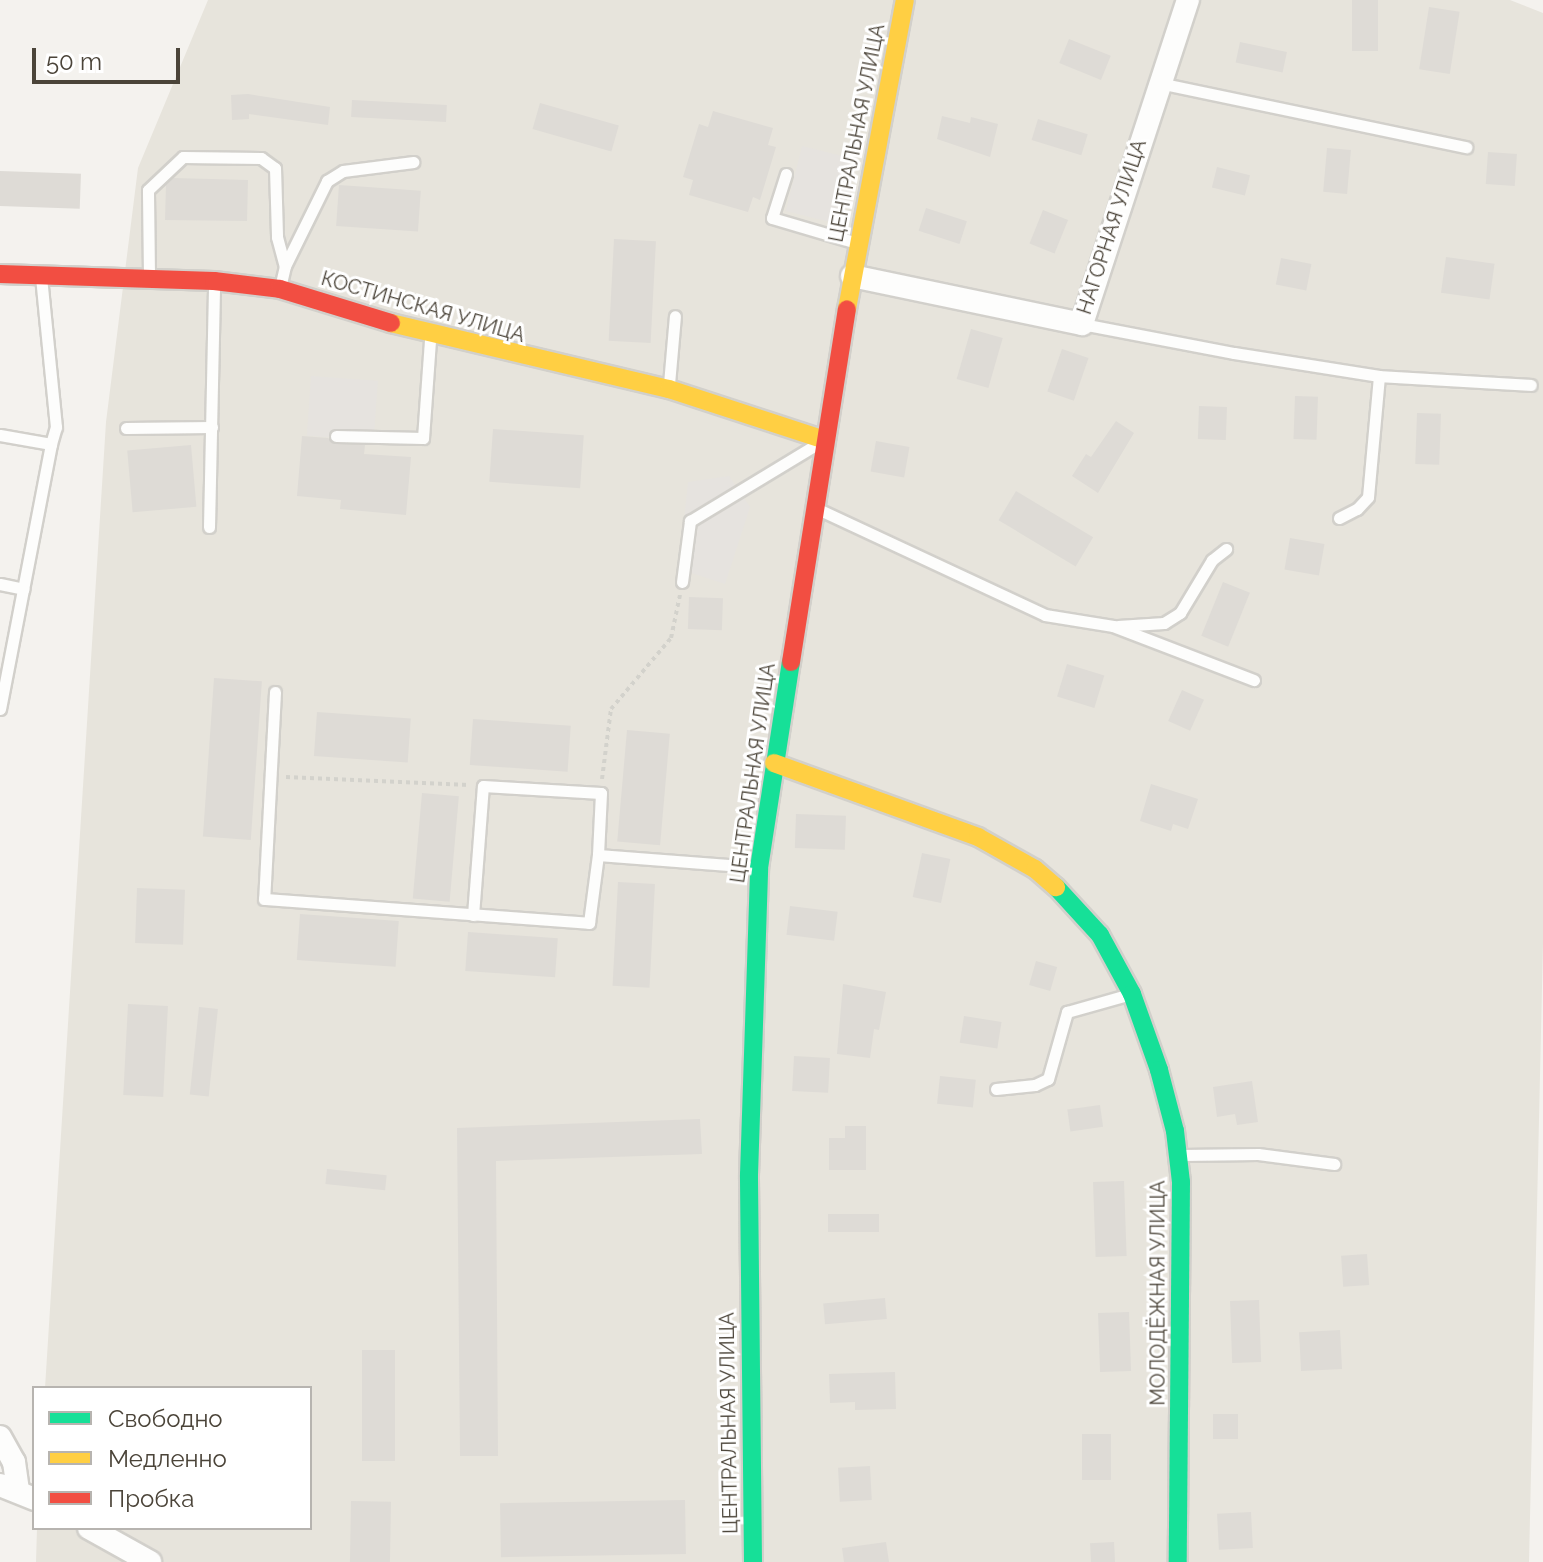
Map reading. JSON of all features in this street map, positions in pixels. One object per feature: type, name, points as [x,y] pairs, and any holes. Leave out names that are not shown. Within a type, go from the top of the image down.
[{"type":"street","name":"ЦЕНТРАЛЬНАЯ УЛИЦА","points":[[753,1562],[749,1175],[759,868],[852,276],[905,0]]},
{"type":"street","name":"НАГОРНАЯ УЛИЦА","points":[[852,276],[1082,324],[1158,83],[1188,0]]},
{"type":"street","name":"КОСТИНСКАЯ УЛИЦА","points":[[0,274],[214,281],[280,289],[430,335],[669,389],[825,440]]},
{"type":"street","name":"МОЛОДЁЖНАЯ УЛИЦА","points":[[774,763],[978,837],[1035,869],[1076,905],[1100,935],[1132,994],[1159,1070],[1178,1155],[1183,1267],[1178,1562]]},
{"type":"street","points":[[0,1437],[14,1462],[17,1492]]},
{"type":"street","points":[[93,1530],[150,1562]]},
{"type":"lane","points":[[1158,83],[1466,147]]},
{"type":"lane","points":[[149,281],[148,190],[183,157],[261,158],[275,168],[277,237],[285,266]]},
{"type":"lane","points":[[280,289],[285,266],[327,181],[343,171],[413,162]]},
{"type":"lane","points":[[786,174],[772,218],[858,243]]},
{"type":"lane","points":[[0,709],[56,427],[41,277]]},
{"type":"lane","points":[[209,527],[214,281]]},
{"type":"lane","points":[[669,389],[675,316]]},
{"type":"lane","points":[[1082,324],[1379,376],[1531,385]]},
{"type":"lane","points":[[336,436],[423,438],[430,335]]},
{"type":"lane","points":[[1339,518],[1357,509],[1368,497],[1379,376]]},
{"type":"lane","points":[[126,428],[212,427]]},
{"type":"lane","points":[[0,435],[51,444]]},
{"type":"lane","points":[[682,582],[690,521],[825,440]]},
{"type":"lane","points":[[816,508],[1045,615],[1113,626],[1254,680]]},
{"type":"lane","points":[[1113,626],[1164,623],[1180,613],[1212,560],[1226,549]]},
{"type":"lane","points":[[0,584],[23,589]]},
{"type":"lane","points":[[275,692],[264,899],[473,915],[589,923],[598,855],[601,793],[483,786],[473,915]]},
{"type":"lane","points":[[598,855],[759,868]]},
{"type":"lane","points":[[996,1089],[1035,1085],[1048,1079],[1067,1012],[1132,994]]},
{"type":"lane","points":[[1178,1155],[1258,1154],[1334,1164]]},
{"type":"path","points":[[601,793],[611,709],[671,638],[682,582]]},
{"type":"path","points":[[271,776],[483,786]]},
{"type":"shaded area","points":[[208,0],[1510,0],[1543,13],[1543,943],[1529,1562],[36,1562],[37,1530],[312,1530],[312,1386],[45,1386],[106,422],[138,168]]},
{"type":"shaded area","points":[[802,146],[857,160],[841,225],[786,211]]},
{"type":"shaded area","points":[[311,376],[378,381],[374,441],[307,436]]},
{"type":"shaded area","points":[[729,476],[750,507],[725,584],[679,569],[688,482]]},
{"type":"building","points":[[1352,0],[1378,0],[1378,51],[1352,51]]},
{"type":"building","points":[[1429,7],[1460,12],[1450,74],[1419,69]]},
{"type":"building","points":[[1069,39],[1111,56],[1101,80],[1059,63]]},
{"type":"building","points":[[1240,42],[1287,52],[1283,73],[1236,63]]},
{"type":"building","points":[[248,94],[330,107],[328,125],[249,114],[249,119],[232,120],[231,95]]},
{"type":"building","points":[[352,100],[447,105],[446,122],[351,117]]},
{"type":"building","points":[[540,103],[619,126],[611,152],[533,129]]},
{"type":"building","points":[[713,111],[773,128],[768,145],[776,147],[760,200],[753,197],[748,212],[689,195],[693,180],[683,177],[699,124],[708,127]]},
{"type":"building","points":[[942,116],[970,123],[971,117],[998,124],[990,157],[937,139]]},
{"type":"building","points":[[1038,119],[1088,134],[1081,155],[1032,140]]},
{"type":"building","points":[[1327,148],[1351,150],[1347,194],[1323,192]]},
{"type":"building","points":[[1488,152],[1517,154],[1515,186],[1486,184]]},
{"type":"building","points":[[1217,167],[1250,175],[1245,196],[1212,187]]},
{"type":"building","points":[[0,171],[81,174],[80,209],[0,206]]},
{"type":"building","points":[[173,178],[248,180],[247,221],[165,220],[166,185]]},
{"type":"building","points":[[339,185],[421,191],[418,232],[336,226]]},
{"type":"building","points":[[926,208],[967,221],[959,244],[919,231]]},
{"type":"building","points":[[1043,210],[1068,220],[1055,253],[1030,243]]},
{"type":"building","points":[[614,239],[656,241],[651,343],[609,341]]},
{"type":"building","points":[[1446,257],[1495,264],[1490,299],[1441,293]]},
{"type":"building","points":[[1281,258],[1311,264],[1306,290],[1276,285]]},
{"type":"building","points":[[971,329],[1003,338],[988,388],[957,379]]},
{"type":"building","points":[[1062,349],[1088,358],[1074,401],[1047,392]]},
{"type":"building","points":[[1295,396],[1318,397],[1316,440],[1293,439]]},
{"type":"building","points":[[1199,406],[1227,407],[1226,440],[1198,439]]},
{"type":"building","points":[[1417,413],[1441,414],[1439,465],[1415,464]]},
{"type":"building","points":[[1116,421],[1134,433],[1098,493],[1072,476],[1086,454],[1091,457]]},
{"type":"building","points":[[493,429],[584,435],[580,488],[489,482]]},
{"type":"building","points":[[302,436],[328,438],[336,444],[365,445],[364,454],[411,457],[406,515],[340,509],[341,500],[297,496]]},
{"type":"building","points":[[876,441],[909,447],[904,477],[871,472]]},
{"type":"building","points":[[191,445],[196,507],[133,512],[127,451]]},
{"type":"building","points":[[1016,491],[1093,537],[1076,566],[998,520]]},
{"type":"building","points":[[1290,538],[1324,544],[1319,576],[1284,570]]},
{"type":"building","points":[[1223,582],[1250,593],[1228,647],[1201,636]]},
{"type":"building","points":[[689,597],[723,598],[722,630],[688,629]]},
{"type":"building","points":[[1067,664],[1104,675],[1094,708],[1057,697]]},
{"type":"building","points":[[214,678],[262,681],[251,840],[203,837]]},
{"type":"building","points":[[1182,690],[1204,700],[1190,731],[1168,721]]},
{"type":"building","points":[[317,712],[411,719],[408,762],[314,756]]},
{"type":"building","points":[[473,719],[571,726],[568,772],[470,765]]},
{"type":"building","points":[[627,730],[670,734],[660,845],[617,842]]},
{"type":"building","points":[[1151,784],[1198,799],[1188,829],[1173,824],[1171,831],[1140,821]]},
{"type":"building","points":[[422,793],[459,796],[450,902],[413,899]]},
{"type":"building","points":[[796,814],[846,816],[845,850],[795,848]]},
{"type":"building","points":[[922,853],[950,859],[941,903],[913,897]]},
{"type":"building","points":[[618,882],[655,884],[650,988],[613,986]]},
{"type":"building","points":[[137,888],[185,890],[183,945],[135,943]]},
{"type":"building","points":[[790,906],[838,912],[834,941],[786,935]]},
{"type":"building","points":[[300,914],[399,921],[396,967],[297,960]]},
{"type":"building","points":[[468,932],[558,938],[555,977],[465,971]]},
{"type":"building","points":[[1036,961],[1057,967],[1050,991],[1029,985]]},
{"type":"building","points":[[843,984],[886,992],[879,1030],[874,1029],[870,1058],[837,1054]]},
{"type":"building","points":[[128,1004],[168,1006],[163,1097],[123,1095]]},
{"type":"building","points":[[199,1007],[218,1009],[209,1097],[190,1095]]},
{"type":"building","points":[[964,1016],[1002,1022],[997,1049],[960,1043]]},
{"type":"building","points":[[794,1056],[830,1058],[828,1093],[792,1091]]},
{"type":"building","points":[[940,1076],[976,1080],[973,1108],[937,1104]]},
{"type":"building","points":[[1252,1081],[1258,1122],[1237,1125],[1235,1114],[1217,1117],[1213,1087]]},
{"type":"building","points":[[1100,1105],[1103,1127],[1070,1131],[1067,1110]]},
{"type":"building","points":[[700,1119],[702,1154],[496,1161],[498,1456],[460,1456],[457,1128]]},
{"type":"building","points":[[845,1126],[866,1126],[866,1170],[829,1170],[829,1138],[845,1138]]},
{"type":"building","points":[[327,1169],[387,1175],[385,1190],[325,1184]]},
{"type":"building","points":[[1124,1181],[1127,1256],[1096,1257],[1093,1182]]},
{"type":"building","points":[[828,1214],[879,1214],[879,1232],[828,1232]]},
{"type":"building","points":[[1367,1254],[1369,1285],[1343,1287],[1341,1256]]},
{"type":"building","points":[[885,1298],[887,1319],[825,1324],[823,1303]]},
{"type":"building","points":[[1259,1300],[1261,1362],[1232,1363],[1230,1301]]},
{"type":"building","points":[[1129,1312],[1131,1371],[1100,1372],[1098,1313]]},
{"type":"building","points":[[1340,1330],[1342,1369],[1301,1371],[1299,1332]]},
{"type":"building","points":[[362,1350],[395,1350],[395,1461],[362,1461]]},
{"type":"building","points":[[895,1372],[896,1409],[855,1410],[855,1402],[830,1403],[829,1374]]},
{"type":"building","points":[[1213,1414],[1238,1414],[1238,1439],[1213,1439]]},
{"type":"building","points":[[1082,1434],[1111,1434],[1111,1480],[1082,1480]]},
{"type":"building","points":[[870,1466],[872,1500],[840,1502],[838,1468]]},
{"type":"building","points":[[685,1500],[686,1554],[501,1557],[500,1503]]},
{"type":"building","points":[[351,1501],[391,1502],[390,1562],[350,1562]]},
{"type":"building","points":[[1251,1512],[1253,1548],[1219,1550],[1217,1514]]},
{"type":"building","points":[[886,1542],[889,1562],[844,1562],[842,1548]]},
{"type":"building","points":[[1114,1542],[1115,1562],[1091,1562],[1090,1543]]},
{"type":"traffic: fast","points":[[753,1562],[749,1175],[759,868],[791,662]]},
{"type":"traffic: fast","points":[[1056,887],[1100,935],[1132,994],[1159,1070],[1175,1131],[1181,1182],[1178,1562]]},
{"type":"traffic: slow","points":[[847,309],[905,0]]},
{"type":"traffic: slow","points":[[391,323],[669,389],[825,440]]},
{"type":"traffic: slow","points":[[774,763],[978,837],[1035,869],[1056,887]]},
{"type":"traffic: jam","points":[[0,274],[214,281],[280,289],[391,323]]},
{"type":"traffic: jam","points":[[791,662],[847,309]]}]
